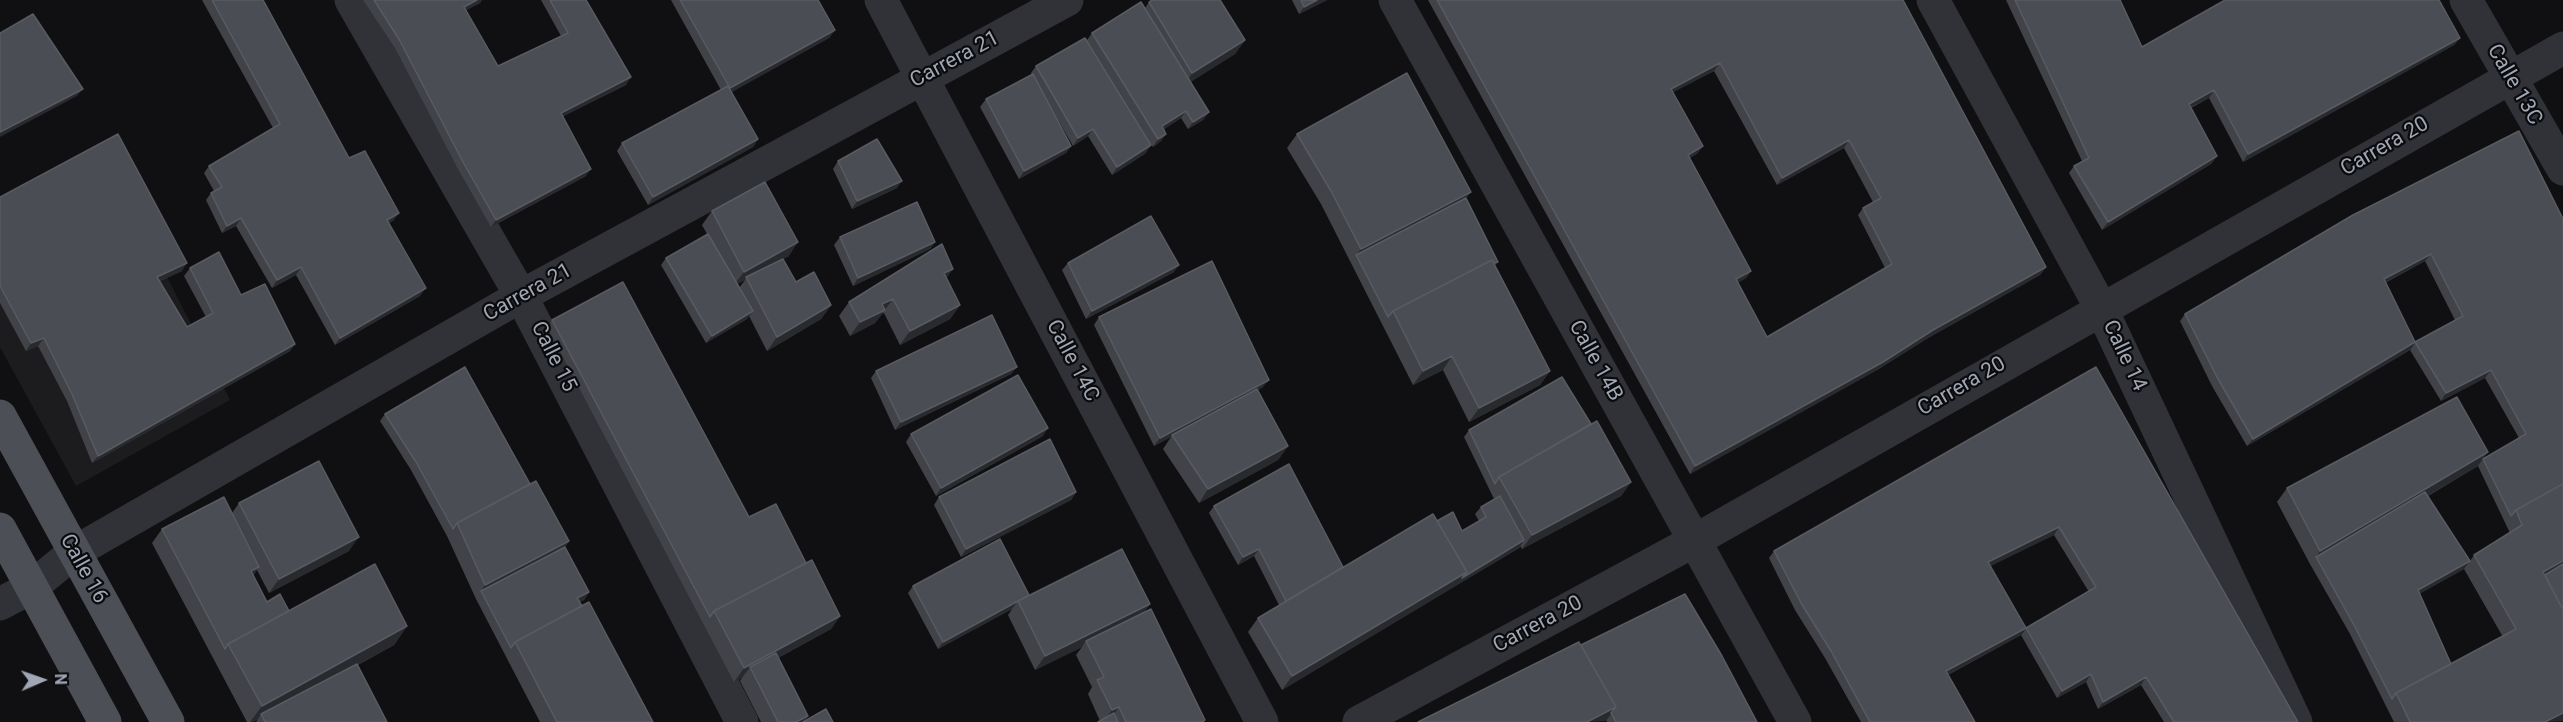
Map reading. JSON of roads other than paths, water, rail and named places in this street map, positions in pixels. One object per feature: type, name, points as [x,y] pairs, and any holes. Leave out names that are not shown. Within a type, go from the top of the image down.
[{"type":"main road","name":"Calle 16","points":[[0,416],[73,553],[168,722]]},
{"type":"main road","points":[[0,529],[105,722]]},
{"type":"street","name":"Calle 15","points":[[351,0],[521,296],[742,722]]},
{"type":"street","name":"Calle 14C","points":[[881,0],[1262,722]]},
{"type":"street","name":"Carrera 21","points":[[0,604],[32,587],[73,553],[521,296],[1067,0]]},
{"type":"street","name":"Calle 14B","points":[[1395,0],[1795,722]]},
{"type":"street","name":"Calle 14","points":[[1933,0],[2101,308],[2296,722]]},
{"type":"street","name":"Calle 13C","points":[[2466,0],[2508,77],[2563,169]]},
{"type":"street","name":"Carrera 20","points":[[1359,722],[1694,541],[2508,77],[2563,48]]}]
